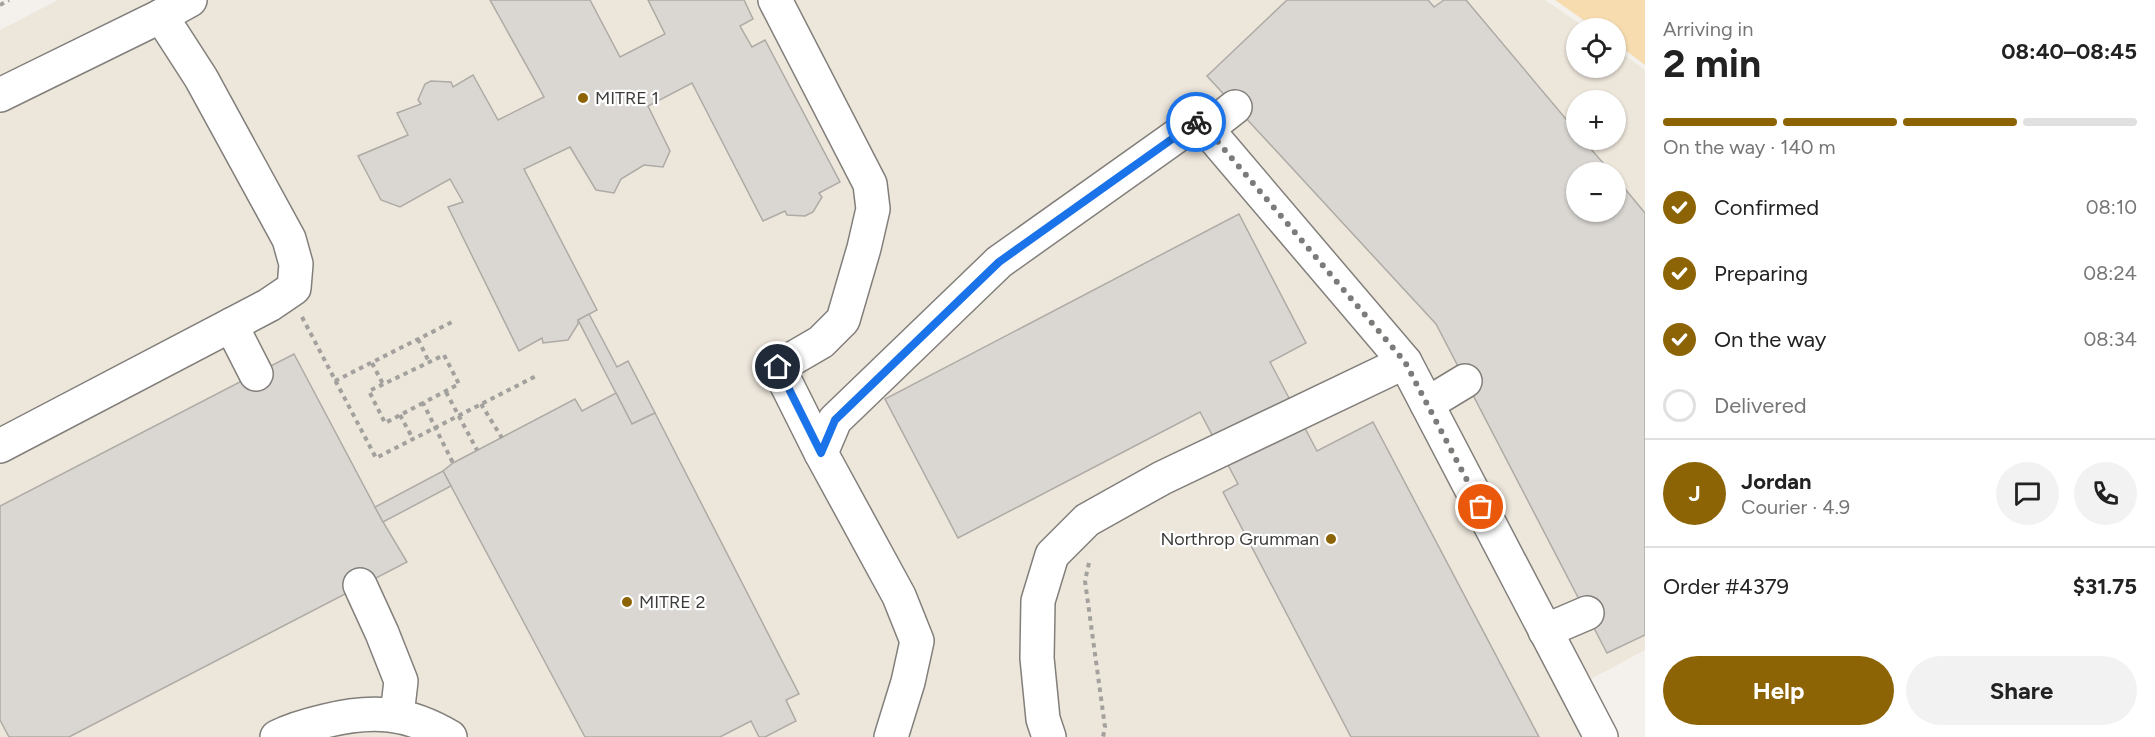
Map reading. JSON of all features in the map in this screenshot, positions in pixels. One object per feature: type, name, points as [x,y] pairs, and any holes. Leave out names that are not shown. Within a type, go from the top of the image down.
[{"type":"street","points":[[0,95],[190,0]]},
{"type":"street","points":[[775,0],[870,184],[873,208],[843,320],[821,342],[778,367],[821,453],[899,596],[917,641],[908,682],[891,737]]},
{"type":"street","points":[[0,446],[269,305],[294,288],[296,264],[289,238],[201,78],[161,16]]},
{"type":"street","points":[[1207,129],[1235,107]]},
{"type":"street","points":[[821,453],[835,420],[999,262],[1199,120],[1405,362],[1601,737]]},
{"type":"street","points":[[231,325],[256,374]]},
{"type":"street","points":[[1049,737],[1043,719],[1037,647],[1038,601],[1052,555],[1087,520],[1162,478],[1405,362]]},
{"type":"street","points":[[1427,404],[1466,381]]},
{"type":"street","points":[[360,585],[401,681],[397,715]]},
{"type":"street","points":[[1545,631],[1587,613]]},
{"type":"street","points":[[277,737],[294,729],[360,714],[397,715],[430,725],[450,737]]},
{"type":"path","points":[[0,5],[9,0]]},
{"type":"path","points":[[289,291],[375,458],[538,375]]},
{"type":"path","points":[[336,381],[452,322]]},
{"type":"path","points":[[418,339],[429,362]]},
{"type":"path","points":[[444,354],[459,384],[385,423],[369,391],[429,362],[444,354]]},
{"type":"path","points":[[372,363],[383,384]]},
{"type":"path","points":[[446,392],[477,450]]},
{"type":"path","points":[[423,403],[453,463]]},
{"type":"path","points":[[481,404],[502,438]]},
{"type":"path","points":[[400,415],[413,439]]},
{"type":"path","points":[[1090,561],[1085,581],[1105,727],[1103,737]]},
{"type":"shaded area","points":[[58,0],[1545,0],[1571,18],[1566,18],[1566,78],[1626,78],[1626,56],[1645,70],[1645,650],[1589,680],[1620,737],[0,737],[0,30]]},
{"type":"shaded area","points":[[1555,0],[1645,0],[1645,65],[1626,51],[1626,18],[1581,18]]},
{"type":"building","points":[[490,0],[590,0],[620,57],[665,34],[648,0],[744,0],[753,19],[740,26],[752,47],[765,40],[840,182],[819,193],[822,197],[813,212],[805,216],[787,215],[785,211],[763,221],[692,83],[648,106],[670,151],[663,167],[644,165],[621,179],[614,193],[596,190],[570,147],[524,169],[597,310],[578,320],[568,340],[543,343],[542,338],[519,351],[448,207],[463,202],[450,179],[400,207],[381,200],[358,156],[408,135],[397,113],[421,104],[418,100],[425,84],[431,81],[451,82],[453,87],[473,75],[498,120],[544,97]]},
{"type":"building","points":[[1287,0],[1428,0],[1434,7],[1444,0],[1466,0],[1566,119],[1566,150],[1592,150],[1602,162],[1566,162],[1566,222],[1626,222],[1626,190],[1645,213],[1645,635],[1607,653],[1436,324],[1207,76]]},
{"type":"building","points":[[1239,214],[1306,343],[1270,362],[1317,451],[1373,422],[1539,737],[1351,737],[1223,492],[1238,484],[1200,412],[958,538],[885,399]]},
{"type":"building","points":[[589,314],[617,367],[628,361],[655,413],[632,424],[578,320]]},
{"type":"building","points":[[294,354],[383,522],[407,562],[69,737],[9,737],[0,720],[0,506]]},
{"type":"building","points":[[616,393],[632,424],[655,413],[799,694],[786,700],[796,721],[765,737],[759,737],[751,721],[720,737],[585,737],[443,471],[453,463],[575,399],[582,411]]},
{"type":"building","points":[[443,471],[451,486],[383,522],[375,507]]},
{"type":"way so far","points":[[1196,122],[1199,120],[1207,129],[1405,362],[1481,507]]},
{"type":"place","name":"MITRE 1","points":[[583,98]]},
{"type":"place","name":"Northrop Grumman","points":[[1331,539]]},
{"type":"place","name":"MITRE 2","points":[[627,602]]},
{"type":"route","points":[[778,367],[821,453],[835,420],[999,262],[1196,122]]}]
